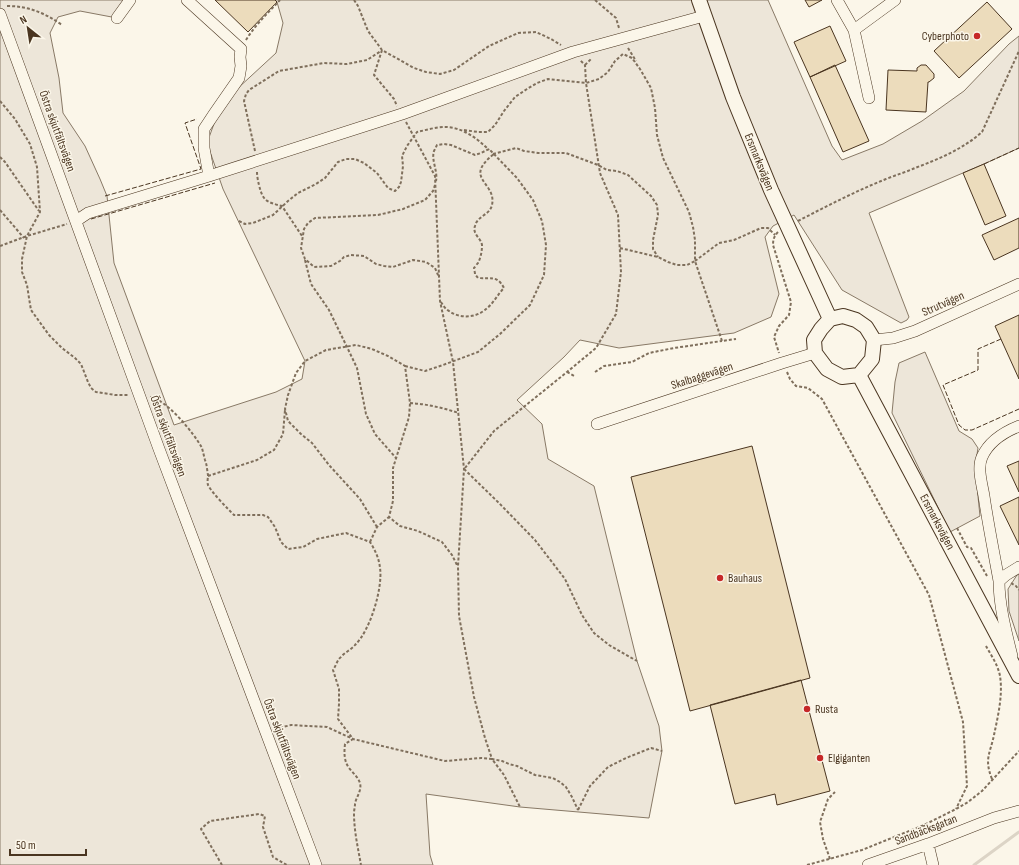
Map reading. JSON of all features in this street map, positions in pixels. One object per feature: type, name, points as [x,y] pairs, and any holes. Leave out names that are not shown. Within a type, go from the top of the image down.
[{"type":"main road","name":"Ersmarksvägen","points":[[699,0],[733,97],[770,190],[830,319]]},
{"type":"main road","points":[[843,316],[856,320],[866,327],[874,340],[872,359],[859,375],[842,377],[827,369],[815,353],[814,340],[820,329],[830,319],[843,316]]},
{"type":"main road","name":"Ersmarksvägen","points":[[859,375],[1018,673]]},
{"type":"street","points":[[116,18],[130,0]]},
{"type":"street","points":[[187,0],[241,48],[239,78],[204,129],[204,148],[209,176]]},
{"type":"street","points":[[837,0],[854,30],[869,98]]},
{"type":"street","points":[[854,30],[895,0]]},
{"type":"street","name":"Östra skjutfältsvägen","points":[[3,10],[76,221],[139,395],[316,865]]},
{"type":"street","points":[[76,221],[88,213],[402,114],[572,52],[704,16]]},
{"type":"street","name":"Strutvägen","points":[[874,340],[893,338],[915,331],[1019,284]]},
{"type":"street","name":"Skalbaggevägen","points":[[597,424],[815,353]]},
{"type":"street","points":[[1018,673],[1004,624],[999,581],[980,468],[981,458],[992,442],[1001,435],[1019,426]]},
{"type":"street","points":[[999,581],[1019,567]]},
{"type":"street","points":[[994,818],[1019,802]]},
{"type":"street","points":[[994,818],[1019,811]]},
{"type":"street","name":"Sandbäcksgatan","points":[[868,865],[928,844],[994,818]]},
{"type":"street","points":[[928,844],[933,865]]},
{"type":"path","points":[[241,48],[250,33],[280,0]]},
{"type":"path","points":[[354,0],[368,31],[382,50],[414,68],[426,72],[440,74],[454,70],[489,46],[518,33],[536,32],[572,52],[585,66],[586,83],[598,165],[618,215],[621,272],[616,314],[596,348],[494,431],[464,469]]},
{"type":"path","points":[[3,10],[19,6],[37,10],[62,25]]},
{"type":"path","points":[[622,38],[651,88],[655,108],[657,135],[663,158],[694,227],[695,261],[722,341]]},
{"type":"path","points":[[382,50],[374,75],[394,99],[435,176],[440,300],[453,362],[464,469],[458,566],[459,616],[474,697],[492,758],[504,775],[520,807]]},
{"type":"path","points":[[302,237],[282,206],[270,203],[262,197],[257,176],[252,135],[244,101],[246,94],[249,90],[279,71],[324,62],[346,64],[368,60],[382,50]]},
{"type":"path","points":[[796,222],[851,194],[957,150],[973,141],[982,132],[1019,51]]},
{"type":"path","points":[[239,221],[245,224],[253,224],[273,215],[298,193],[325,178],[338,162],[346,159],[355,159],[364,164],[376,173],[388,188],[395,191],[401,182],[402,156],[417,132],[445,127],[488,132],[516,97],[537,83],[548,79],[586,83],[599,79],[608,72],[615,61],[623,54],[632,58],[640,69]]},
{"type":"path","points":[[0,101],[15,119],[30,144],[37,167],[40,212],[27,236],[22,259],[22,272],[27,285],[31,310],[53,340],[81,364],[91,388],[96,392],[114,395],[139,395],[153,397],[161,401],[188,428],[202,448],[206,461],[208,484],[227,508],[234,515],[263,515],[268,517],[281,542],[288,549],[303,547],[317,539],[346,533],[370,542],[378,557],[381,569],[379,589],[374,611],[367,628],[356,645],[340,657],[333,670],[339,689],[340,704],[338,719],[353,739]]},
{"type":"path","points":[[208,476],[258,460],[274,450],[282,434],[288,395],[296,373],[305,361],[326,350],[356,345],[372,349],[405,366],[425,371],[478,352],[500,334],[530,305],[544,276],[546,245],[542,221],[534,200],[517,178],[494,154],[463,130]]},
{"type":"path","points":[[396,458],[375,434],[366,414],[357,368],[329,310],[311,284],[301,248],[304,229],[308,223],[315,218],[378,215],[403,209],[425,200],[436,185],[437,176],[434,152],[437,145],[451,145],[475,155],[489,150]]},
{"type":"path","points":[[440,300],[447,310],[456,316],[468,317],[478,315],[487,309],[504,288],[501,282],[496,278],[478,278],[475,274],[474,268],[482,252],[482,242],[474,230],[475,224],[489,211],[492,204],[492,196],[480,177],[480,170],[485,161],[494,154],[516,148],[538,153],[566,153],[607,170],[617,171],[628,175],[651,196],[657,205],[658,215],[653,240],[653,249],[658,257]]},
{"type":"path","points":[[0,157],[40,212]]},
{"type":"path","points":[[0,210],[24,238]]},
{"type":"path","points":[[0,246],[76,221]]},
{"type":"path","points":[[620,248],[658,257],[668,262],[687,264],[695,261],[719,243],[734,240],[761,228],[768,228],[775,235]]},
{"type":"path","points":[[779,231],[775,235],[773,245],[791,302],[789,315],[779,326],[774,337],[782,363],[790,379],[796,386],[808,388],[822,398],[929,595],[963,722],[967,786],[956,808]]},
{"type":"path","points":[[305,259],[314,267],[331,266],[344,257],[351,255],[364,256],[376,264],[393,267],[413,260],[426,262],[435,268],[439,276]]},
{"type":"path","points":[[595,372],[604,366],[632,362],[649,353],[736,339]]},
{"type":"path","points":[[370,542],[377,527],[389,518],[393,501],[393,468],[409,418],[410,403],[405,366]]},
{"type":"path","points":[[567,372],[574,376]]},
{"type":"path","points":[[410,403],[439,408],[459,414]]},
{"type":"path","points":[[285,409],[288,421],[312,443],[329,465],[360,499],[377,527]]},
{"type":"path","points":[[464,469],[535,540],[565,579],[582,615],[594,633],[609,645],[637,661]]},
{"type":"path","points":[[389,518],[400,526],[418,531],[442,542],[458,566]]},
{"type":"path","points":[[957,528],[967,548]]},
{"type":"path","points":[[986,646],[998,669],[1001,695],[988,755],[988,770],[992,779]]},
{"type":"path","points":[[265,732],[291,725],[327,727],[353,739],[445,761],[492,758],[517,766],[534,775],[553,778],[560,782],[566,787],[578,810],[590,786],[608,767],[650,748],[662,751]]},
{"type":"path","points":[[353,739],[345,744],[344,754],[345,761],[357,776],[360,784],[359,794],[355,802],[354,814],[355,831],[361,865]]},
{"type":"path","points":[[807,865],[869,847],[924,825],[968,802],[982,791],[1019,751]]},
{"type":"path","points":[[830,859],[823,839],[820,822],[828,799],[835,792]]},
{"type":"path","points":[[222,865],[201,829],[210,821],[259,814],[265,816],[263,827],[273,857],[288,865]]},
{"type":"shaded area","points":[[0,0],[130,0],[117,18],[80,11],[58,17],[50,33],[59,78],[63,113],[85,146],[107,196],[114,263],[174,425],[276,392],[302,379],[305,361],[223,189],[207,143],[215,121],[237,89],[276,53],[283,23],[277,2],[275,0],[768,0],[832,146],[842,160],[883,144],[922,121],[964,91],[1009,44],[1019,36],[1019,148],[869,213],[909,317],[907,320],[901,323],[842,290],[794,215],[773,226],[765,237],[779,294],[771,317],[734,333],[619,348],[580,340],[564,357],[517,400],[542,424],[548,459],[594,486],[637,661],[659,726],[662,751],[649,818],[520,807],[426,794],[430,855],[433,865],[0,865]]},
{"type":"shaded area","points":[[925,352],[959,431],[972,439],[978,448],[975,467],[980,516],[950,532],[892,413],[895,382],[899,363]]},
{"type":"shaded area","points":[[1019,574],[1019,641],[1009,611],[1008,589]]},
{"type":"building","points":[[215,0],[275,0],[277,2],[248,32]]},
{"type":"building","points":[[805,0],[822,0],[809,7]]},
{"type":"building","name":"Cyberphoto","points":[[987,2],[1012,29],[959,78],[934,51]]},
{"type":"building","points":[[830,26],[846,61],[810,77],[794,42]]},
{"type":"building","points":[[835,65],[869,141],[843,152],[810,77]]},
{"type":"building","points":[[921,65],[926,65],[934,74],[934,78],[928,82],[926,112],[886,110],[888,70],[917,71],[917,68]]},
{"type":"building","points":[[984,164],[1006,216],[985,225],[963,173]]},
{"type":"building","points":[[1019,218],[1019,248],[994,260],[982,235]]},
{"type":"building","points":[[1019,315],[1019,379],[995,326]]},
{"type":"building","name":"Bauhaus","points":[[752,446],[810,678],[690,711],[631,477]]},
{"type":"building","points":[[1019,461],[1019,492],[1007,466]]},
{"type":"building","points":[[1019,497],[1019,545],[1000,506]]},
{"type":"building","points":[[801,680],[830,791],[777,805],[775,794],[735,804],[710,705]]},
{"type":"waterway","points":[[974,865],[1019,832]]},
{"type":"fence","points":[[105,196],[201,169],[185,123],[197,119]]},
{"type":"fence","points":[[984,164],[1019,148]]},
{"type":"fence","points":[[91,219],[215,183]]},
{"type":"fence","points":[[1001,339],[978,349],[978,370],[943,385],[959,425],[965,430],[972,430],[1019,409]]},
{"type":"place","name":"Cyberphoto","points":[[977,36]]},
{"type":"place","name":"Bauhaus","points":[[720,578]]},
{"type":"place","name":"Rusta","points":[[807,709]]},
{"type":"place","name":"Elgiganten","points":[[820,758]]}]
